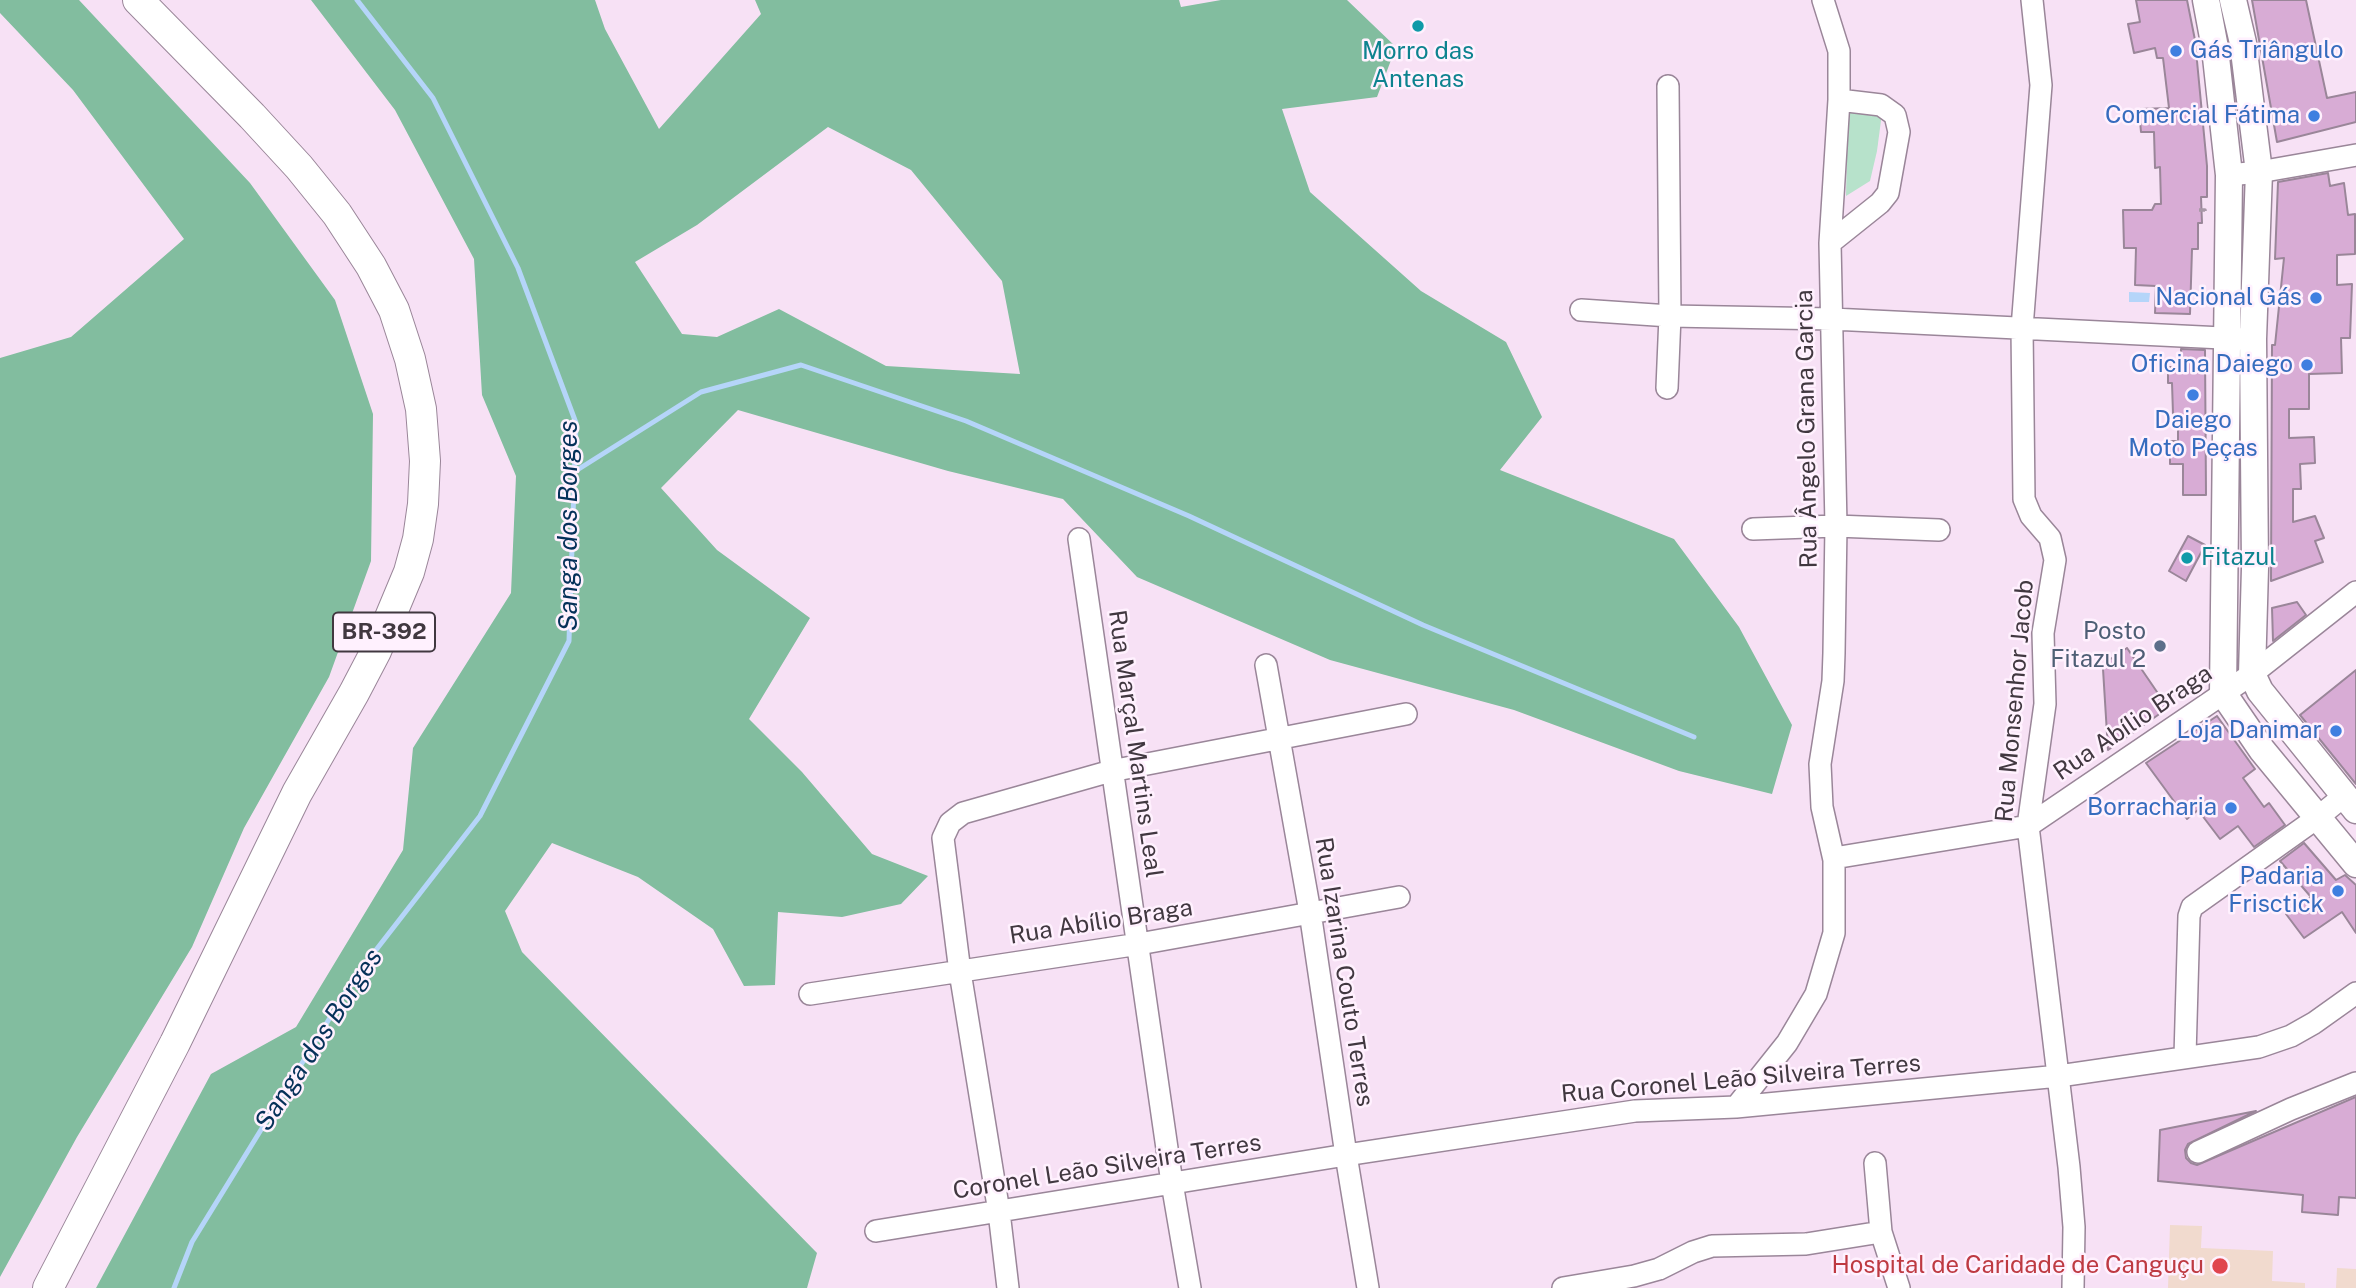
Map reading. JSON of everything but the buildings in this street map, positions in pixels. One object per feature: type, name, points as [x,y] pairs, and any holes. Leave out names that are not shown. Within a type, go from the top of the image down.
[{"type":"highway","name":"BR-392","points":[[48,1288],[175,1043],[297,793],[376,651],[409,572],[418,539],[423,503],[425,461],[421,409],[410,359],[394,310],[371,266],[337,214],[299,167],[138,0]]},
{"type":"main road","points":[[2206,0],[2215,48],[2228,175],[2223,692],[2262,750],[2356,864]]},
{"type":"main road","points":[[2233,0],[2243,43],[2259,172],[2253,339],[2255,568],[2252,674],[2260,691],[2350,803]]},
{"type":"main road","points":[[2223,570],[2255,568]]},
{"type":"street","name":"Rua Ângelo Grana Garcia","points":[[1736,1107],[1787,1043],[1816,994],[1834,933],[1834,858],[1822,807],[1821,764],[1833,681],[1836,526],[1830,243],[1839,100],[1839,51],[1823,0]]},
{"type":"street","name":"Rua Monsenhor Jacob","points":[[2032,0],[2041,85],[2022,328],[2024,499],[2031,516],[2050,538],[2055,560],[2043,633],[2045,704],[2028,826],[2059,1076],[2074,1227],[2073,1288]]},
{"type":"street","points":[[1667,388],[1670,316],[1668,86]]},
{"type":"street","points":[[1830,243],[1880,203],[1888,193],[1899,132],[1895,115],[1881,105],[1839,100]]},
{"type":"street","points":[[2228,175],[2356,155]]},
{"type":"street","points":[[1581,310],[1670,316],[1832,319],[2253,339]]},
{"type":"street","points":[[1753,529],[1836,526],[1939,530]]},
{"type":"street","name":"Rua Marçal Martins Leal","points":[[1079,539],[1111,771],[1190,1288]]},
{"type":"street","name":"Rua Abílio Braga","points":[[1834,858],[2028,826],[2252,674],[2356,592]]},
{"type":"street","name":"Rua Izarina Couto Terres","points":[[1266,665],[1310,912],[1368,1288]]},
{"type":"street","points":[[1008,1288],[999,1212],[960,972],[943,838],[950,823],[963,813],[1111,771],[1406,714]]},
{"type":"street","points":[[2185,1056],[2189,916],[2192,907],[2317,818],[2350,803]]},
{"type":"street","name":"Rua Abílio Braga","points":[[810,994],[1139,944],[1399,897]]},
{"type":"street","points":[[2059,1076],[2259,1047],[2291,1036],[2356,993]]},
{"type":"street","name":"Rua Coronel Leão Silveira Terres","points":[[1346,1154],[1634,1111],[1736,1107],[2059,1076]]},
{"type":"street","points":[[2198,1152],[2291,1109],[2356,1083]]},
{"type":"street","name":"Coronel Leão Silveira Terres","points":[[876,1231],[1346,1154]]},
{"type":"street","points":[[1875,1163],[1881,1232],[1899,1288]]},
{"type":"street","points":[[1563,1288],[1659,1269],[1712,1246],[1806,1244],[1881,1232]]},
{"type":"path","points":[[2199,210],[2205,210],[2204,218]]},
{"type":"shaded area","name":"Hospital de Caridade de Canguçu","points":[[2170,1225],[2202,1226],[2201,1248],[2273,1251],[2272,1281],[2305,1283],[2305,1288],[2168,1288]]},
{"type":"shaded area","points":[[2337,1268],[2356,1269],[2356,1288],[2336,1288]]},
{"type":"green space","points":[[0,0],[79,0],[250,183],[335,300],[373,414],[371,561],[329,677],[244,828],[192,947],[77,1137],[0,1277],[0,358],[71,337],[184,239],[73,90],[0,13]]},
{"type":"green space","points":[[311,0],[595,0],[605,29],[659,129],[761,14],[755,0],[1179,0],[1181,7],[1221,0],[1347,0],[1396,47],[1377,97],[1282,109],[1310,192],[1421,291],[1506,342],[1542,417],[1500,470],[1674,539],[1739,627],[1792,725],[1772,794],[1679,771],[1514,710],[1330,660],[1137,577],[1063,499],[948,471],[738,410],[661,488],[717,550],[810,618],[749,719],[802,772],[872,854],[928,876],[901,904],[842,917],[778,912],[775,985],[744,986],[713,929],[638,877],[552,843],[505,911],[522,952],[817,1253],[807,1288],[96,1288],[211,1074],[296,1027],[403,850],[413,748],[511,593],[516,476],[482,395],[474,259],[395,110]],"holes":[[[828,127],[911,170],[1002,281],[1020,374],[886,366],[779,309],[717,337],[682,334],[635,262],[697,225]]]},
{"type":"green space","points":[[1848,107],[1882,113],[1870,181],[1846,196]]},
{"type":"water","points":[[2129,292],[2150,293],[2149,302],[2129,302]]},
{"type":"waterway","name":"Sanga dos Borges","points":[[174,1288],[192,1242],[355,977],[480,816],[569,641],[576,423],[518,268],[433,98],[357,0]]},
{"type":"waterway","points":[[574,472],[701,392],[801,365],[966,421],[1189,516],[1423,625],[1694,737]]},
{"type":"place","name":"Morro das Antenas","points":[[1418,26]]},
{"type":"place","name":"Gás Triângulo","points":[[2176,51]]},
{"type":"place","name":"Comercial Fátima","points":[[2314,116]]},
{"type":"place","name":"Nacional Gás","points":[[2316,298]]},
{"type":"place","name":"Oficina Daiego","points":[[2307,365]]},
{"type":"place","name":"Daiego Moto Peças","points":[[2193,395]]},
{"type":"place","name":"Fitazul","points":[[2187,558]]},
{"type":"place","name":"Posto Fitazul 2","points":[[2160,646]]},
{"type":"place","name":"Loja Danimar","points":[[2336,731]]},
{"type":"place","name":"Borracharia","points":[[2231,808]]},
{"type":"place","name":"Padaria Frisctick","points":[[2338,891]]},
{"type":"place","name":"Hospital de Caridade de Canguçu","points":[[2220,1266]]}]
